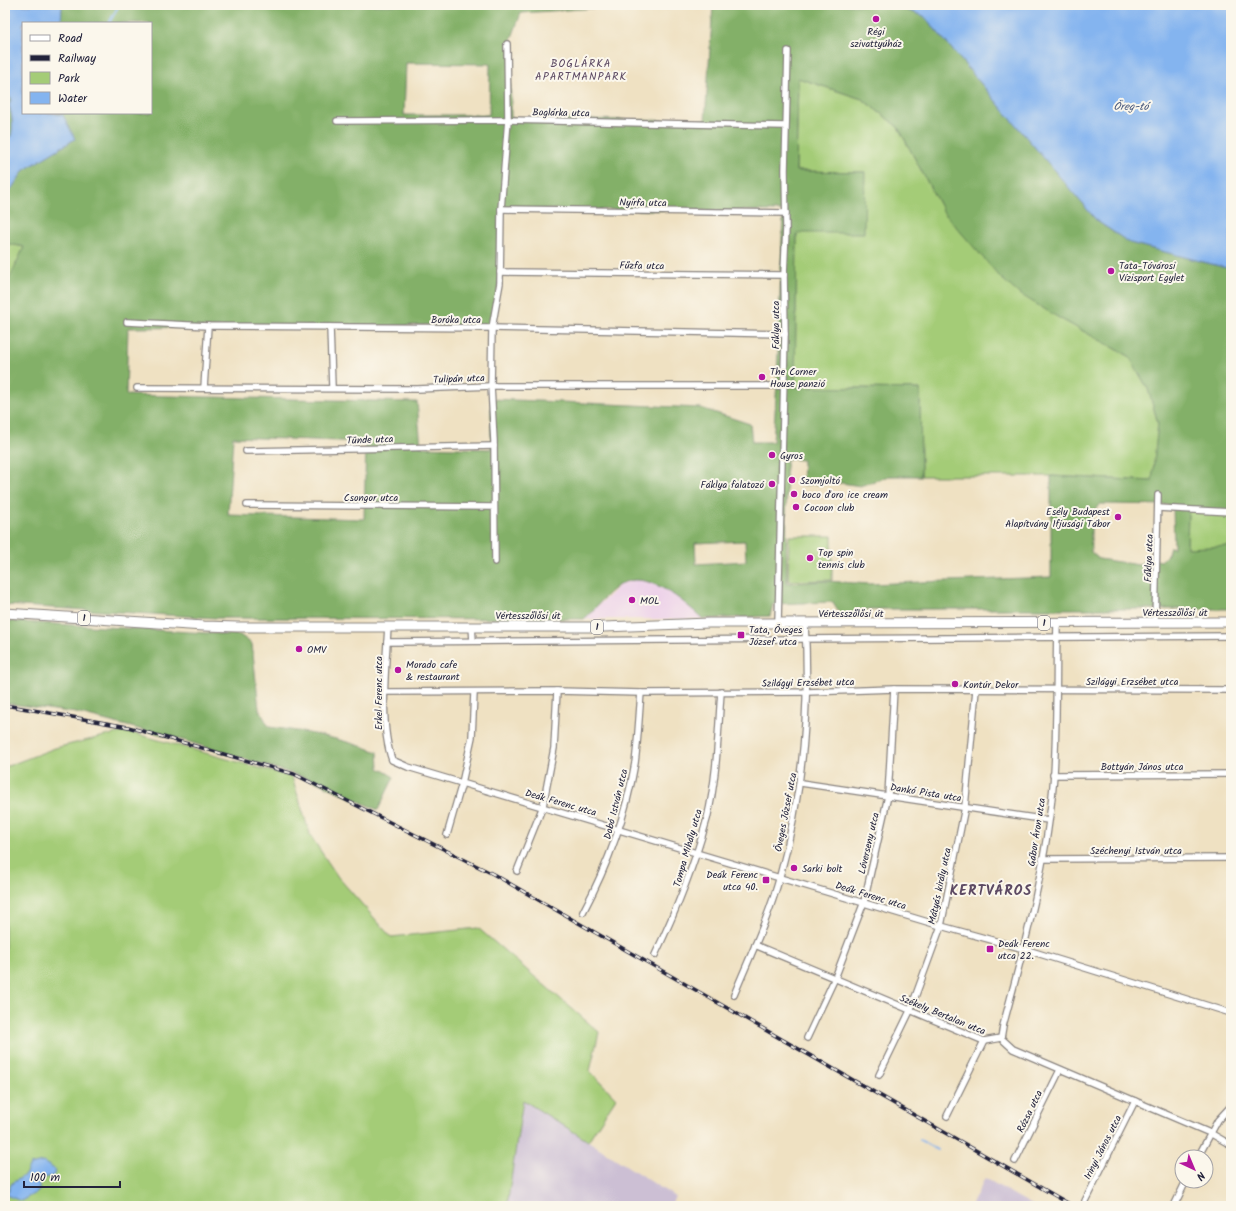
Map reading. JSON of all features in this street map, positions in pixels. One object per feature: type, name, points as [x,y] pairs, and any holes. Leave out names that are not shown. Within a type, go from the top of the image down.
[{"type":"main road","name":"Vértesszőlősi út","points":[[5,613],[211,626],[604,627],[778,623],[1231,622]]},
{"type":"street","points":[[495,562],[494,446],[491,386],[492,328],[498,300],[500,272],[501,209],[508,120],[507,44]]},
{"type":"street","name":"Fáklya utca","points":[[778,623],[782,386],[785,334],[785,126],[788,51]]},
{"type":"street","name":"Boglárka utca","points":[[337,121],[508,120],[785,126]]},
{"type":"street","name":"Nyírfa utca","points":[[501,209],[786,213]]},
{"type":"street","name":"Fűzfa utca","points":[[500,272],[784,275]]},
{"type":"street","name":"Boróka utca","points":[[127,322],[208,326],[492,328],[785,334]]},
{"type":"street","points":[[204,388],[208,326]]},
{"type":"street","points":[[330,327],[332,387]]},
{"type":"street","name":"Tulipán utca","points":[[137,388],[782,386]]},
{"type":"street","name":"Tünde utca","points":[[246,451],[494,446]]},
{"type":"street","name":"Fáklya utca","points":[[1155,623],[1158,494]]},
{"type":"street","name":"Csongor utca","points":[[247,505],[494,506]]},
{"type":"street","points":[[1158,508],[1231,512]]},
{"type":"street","name":"Gábor Áron utca","points":[[1001,1038],[1024,949],[1042,859],[1048,820],[1054,775],[1057,623]]},
{"type":"street","name":"Öveges József utca","points":[[734,995],[755,945],[780,878],[801,783],[807,692],[805,624]]},
{"type":"street","name":"Erkel Ferenc utca","points":[[388,626],[385,692],[387,746],[392,760]]},
{"type":"street","points":[[472,626],[473,641]]},
{"type":"street","points":[[387,642],[1231,636]]},
{"type":"street","name":"Szilágyi Erzsébet utca","points":[[385,692],[640,693],[894,690],[1231,690]]},
{"type":"street","name":"Lóverseny utca","points":[[807,1038],[835,978],[864,902],[888,796],[894,690]]},
{"type":"street","name":"Mátyás király utca","points":[[879,1075],[910,1011],[941,926],[965,807],[976,690]]},
{"type":"street","points":[[517,871],[543,806],[554,748],[557,692]]},
{"type":"street","name":"Tompa Mihály utca","points":[[655,955],[682,898],[707,818],[713,779],[721,692]]},
{"type":"street","points":[[446,835],[462,784],[472,737],[474,693]]},
{"type":"street","name":"Dobó István utca","points":[[583,912],[601,877],[620,829],[635,763],[640,693]]},
{"type":"street","name":"Deák Ferenc utca","points":[[392,760],[408,767],[462,784],[543,806],[941,926],[1024,949],[1231,1013]]},
{"type":"street","name":"Bottyán János utca","points":[[1054,775],[1231,774]]},
{"type":"street","name":"Dankó Pista utca","points":[[801,783],[1048,820]]},
{"type":"street","name":"Széchenyi István utca","points":[[1042,859],[1231,858]]},
{"type":"street","name":"Székely Bertalan utca","points":[[755,945],[984,1041],[1001,1038]]},
{"type":"street","points":[[1001,1038],[1013,1049],[1210,1133],[1231,1145]]},
{"type":"street","points":[[947,1116],[984,1041]]},
{"type":"street","name":"Rózsa utca","points":[[1015,1161],[1060,1070]]},
{"type":"street","name":"Irinyi János utca","points":[[1085,1201],[1135,1101]]},
{"type":"street","points":[[1202,1149],[1218,1120],[1231,1106]]},
{"type":"street","points":[[1174,1206],[1182,1189]]},
{"type":"shaded area","points":[[635,580],[644,581],[662,587],[681,599],[703,619],[584,619],[621,584]]},
{"type":"shaded area","points":[[523,1099],[675,1197],[670,1206],[507,1206]]},
{"type":"shaded area","points":[[985,1178],[1016,1196],[1034,1206],[971,1206]]},
{"type":"green space","points":[[62,5],[642,5],[521,13],[510,43],[511,118],[705,121],[713,5],[892,5],[924,16],[1097,221],[1130,243],[1231,269],[1231,512],[1188,510],[1187,548],[1231,546],[1231,609],[868,609],[854,618],[841,616],[833,602],[773,604],[770,616],[703,619],[686,604],[664,589],[652,583],[641,580],[630,581],[619,585],[609,593],[584,619],[216,618],[5,605],[5,288],[24,247],[5,243],[5,193],[10,191],[24,170],[75,139],[51,114],[152,114],[152,22],[61,22]],"holes":[[[406,63],[490,64],[489,115],[404,115]],[[798,78],[862,99],[898,127],[944,213],[1000,277],[1018,293],[1059,318],[1129,356],[1148,389],[1158,423],[1152,481],[1051,476],[1051,577],[869,584],[827,581],[787,583],[786,459],[803,460],[802,485],[842,483],[860,486],[889,476],[921,476],[920,389],[795,387],[797,233],[864,233],[865,172],[796,171]],[[501,209],[783,211],[777,382],[773,442],[752,442],[750,424],[701,408],[491,399],[491,449],[421,447],[417,402],[126,395],[128,328],[439,325],[492,328],[500,272]],[[233,437],[366,442],[364,519],[228,515]],[[1100,504],[1173,505],[1174,548],[1170,547],[1168,554],[1161,561],[1146,558],[1139,565],[1099,559],[1091,552],[1091,514]],[[745,541],[746,561],[696,564],[695,543]]]},
{"type":"green space","points":[[798,78],[862,99],[898,127],[944,213],[1059,318],[1129,356],[1148,389],[1158,423],[1153,481],[1051,476],[921,476],[920,389],[795,387],[797,232],[865,172],[796,171]]},
{"type":"green space","points":[[5,93],[12,99],[9,105],[13,128],[12,136],[5,141]]},
{"type":"green space","points":[[5,243],[24,247],[5,288]]},
{"type":"green space","points":[[1188,510],[1231,512],[1231,546],[1187,549]]},
{"type":"green space","name":"Top spin tennis club","points":[[789,536],[832,536],[832,580],[788,581]]},
{"type":"green space","points":[[5,621],[240,635],[252,644],[259,709],[269,727],[324,736],[378,752],[379,768],[394,777],[378,810],[310,779],[186,741],[76,713],[5,703]]},
{"type":"green space","points":[[126,731],[292,777],[310,835],[338,877],[391,937],[478,928],[599,1032],[590,1071],[616,1098],[588,1141],[523,1100],[507,1206],[5,1206],[5,767],[55,748]]},
{"type":"water","points":[[5,5],[62,5],[61,22],[22,22],[22,114],[63,115],[75,139],[24,170],[10,191],[5,193],[5,141],[11,136],[12,132],[12,117],[9,105],[12,99],[5,93]]},
{"type":"water","name":"Öreg-tó","points":[[892,5],[1231,5],[1231,269],[1130,243],[1097,221],[924,16]]},
{"type":"water","points":[[43,1162],[56,1170],[53,1176],[39,1179],[39,1191],[21,1201],[6,1195],[12,1183],[25,1175],[30,1165]]},
{"type":"waterway","points":[[110,22],[119,5]]},
{"type":"waterway","points":[[920,1140],[937,1150]]},
{"type":"railway","points":[[5,705],[128,727],[294,774],[493,874],[1073,1206]]},
{"type":"place","name":"Régi szivattyúház","points":[[876,19]]},
{"type":"place","name":"Tata-Tóvárosi Vízisport Egylet","points":[[1111,271]]},
{"type":"place","name":"The Corner House panzió","points":[[762,377]]},
{"type":"place","name":"Gyros","points":[[772,455]]},
{"type":"place","name":"Szomjoltó","points":[[792,480]]},
{"type":"place","name":"Fáklya falatozó","points":[[772,484]]},
{"type":"place","name":"boco d'oro ice cream","points":[[794,494]]},
{"type":"place","name":"Cocoon club","points":[[796,507]]},
{"type":"place","name":"Esély Budapest Alapítvány Ifjusági Tábor","points":[[1118,517]]},
{"type":"place","name":"Top spin tennis club","points":[[810,558]]},
{"type":"place","name":"MOL","points":[[632,600]]},
{"type":"place","name":"Tata, Öveges József utca","points":[[741,635]]},
{"type":"place","name":"OMV","points":[[299,649]]},
{"type":"place","name":"Morado cafe & restaurant","points":[[398,670]]},
{"type":"place","name":"Kontúr Dekor","points":[[955,684]]},
{"type":"place","name":"Sarki bolt","points":[[794,868]]},
{"type":"place","name":"Deák Ferenc utca 40.","points":[[766,880]]},
{"type":"place","name":"Deák Ferenc utca 22.","points":[[990,949]]},
{"type":"district","name":"BOGLÁRKA APARTMANPARK","points":[[581,69]]},
{"type":"district","name":"KERTVÁROS","points":[[991,890]]}]
